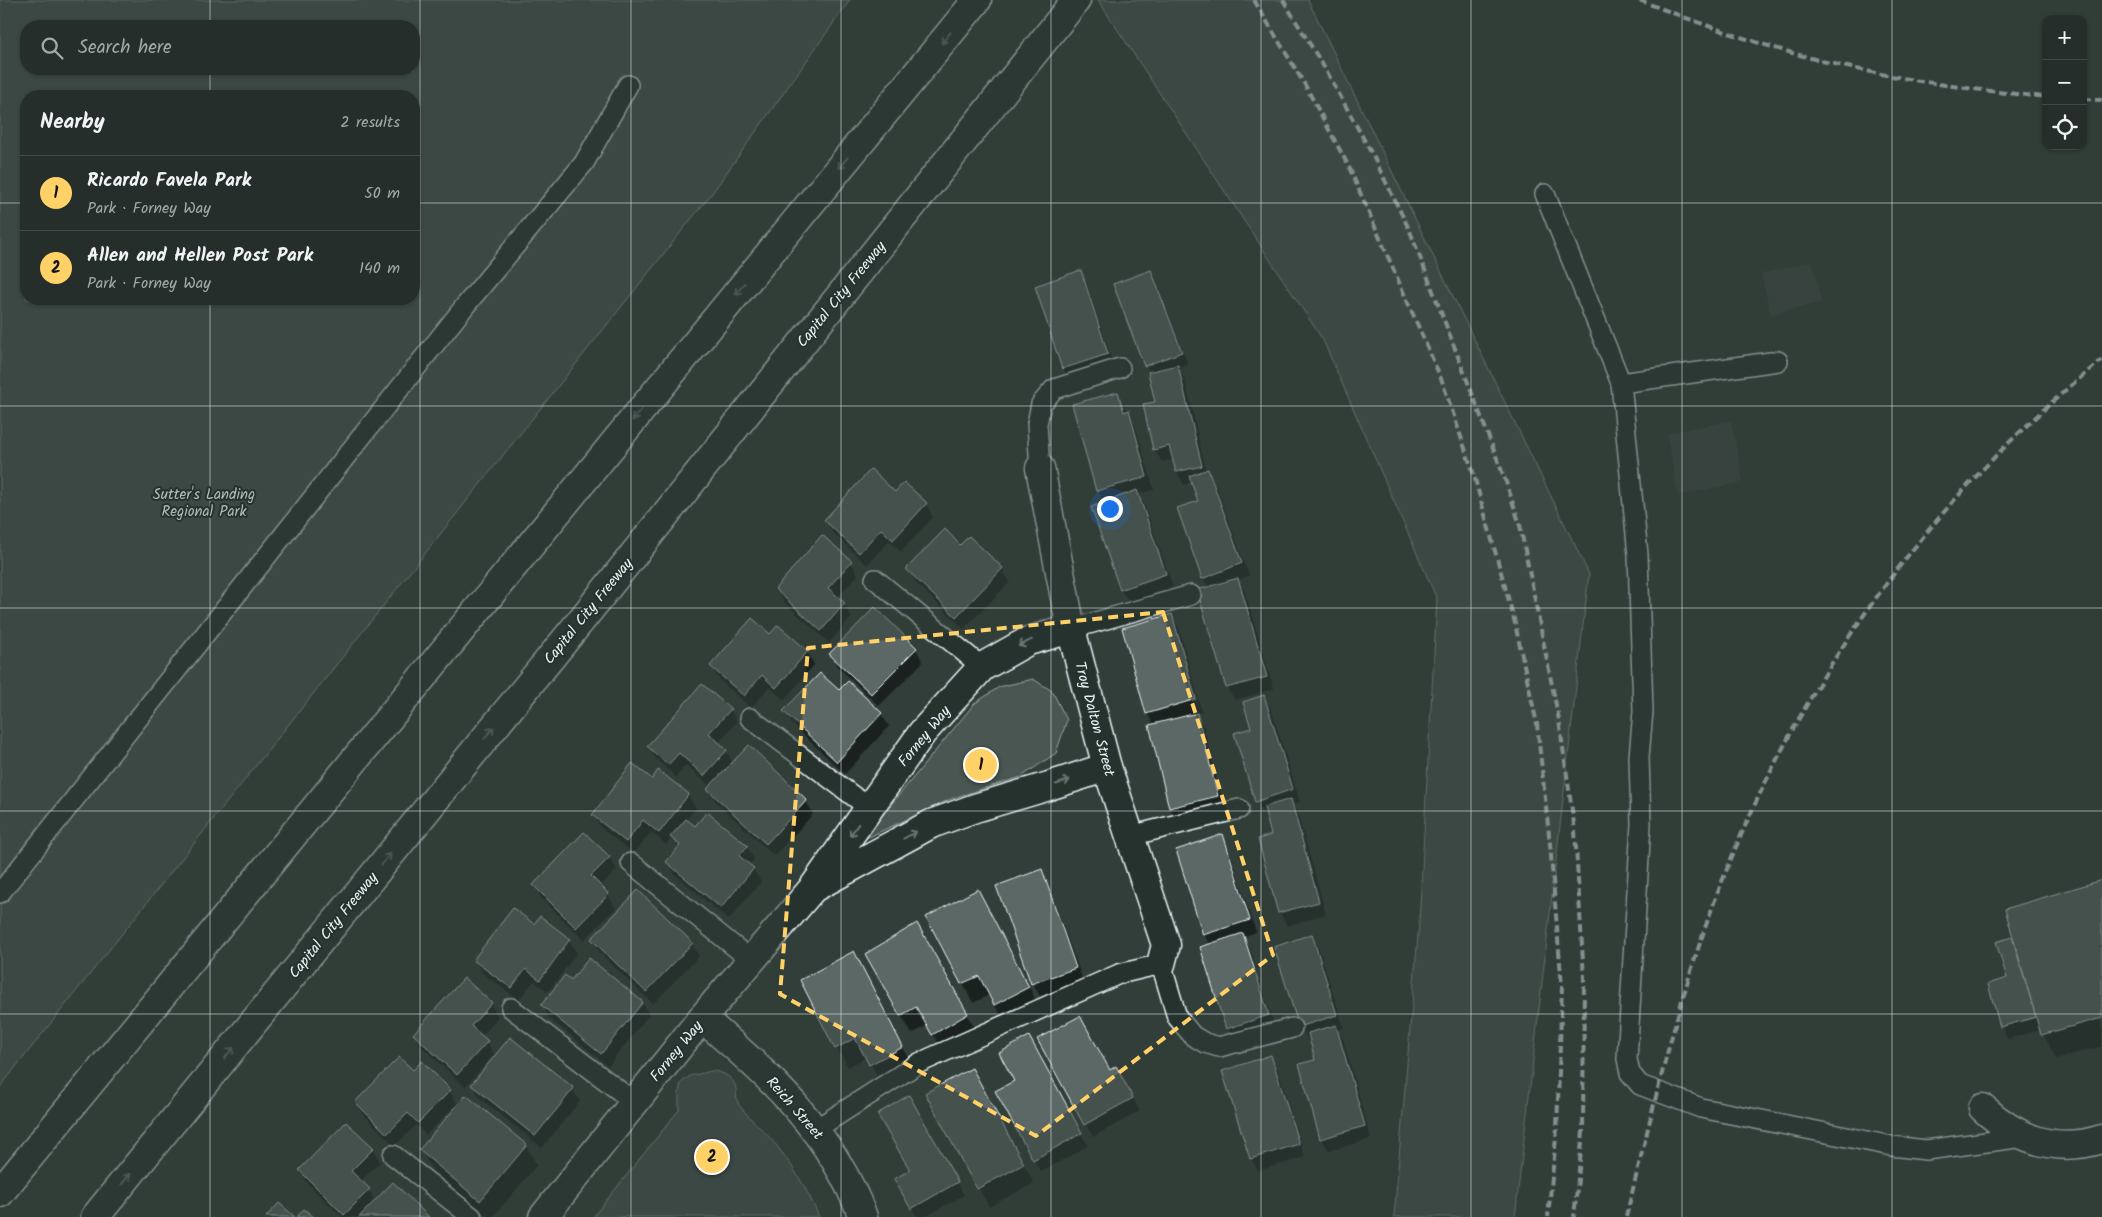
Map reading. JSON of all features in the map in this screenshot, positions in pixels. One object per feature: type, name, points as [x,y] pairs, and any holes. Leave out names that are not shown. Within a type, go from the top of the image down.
[{"type":"main road","points":[[0,1193],[977,0]]},
{"type":"main road","name":"Capital City Freeway","points":[[95,1217],[590,610],[1076,0]]},
{"type":"main road","name":"Troy Dalton Street","points":[[1040,468],[1071,629],[1107,767],[1166,945],[1161,964]]},
{"type":"main road","name":"Forney Way","points":[[543,1217],[702,1018],[813,888],[922,733],[982,667],[1028,641],[1071,629]]},
{"type":"main road","name":"Forney Way","points":[[813,888],[931,824],[975,808],[1107,767]]},
{"type":"main road","name":"Reich Street","points":[[702,1018],[758,1066],[816,1129],[852,1188],[863,1217]]},
{"type":"main road","points":[[1983,1108],[2002,1125],[2024,1137],[2049,1144],[2074,1145],[2102,1139]]},
{"type":"lane","points":[[0,892],[465,306],[584,163],[628,85]]},
{"type":"lane","points":[[1545,194],[1620,383],[1638,555],[1643,711],[1639,757],[1641,824],[1627,1059],[1630,1073],[1640,1085],[1701,1108],[1892,1146],[1926,1150],[2024,1137]]},
{"type":"lane","points":[[1620,383],[1778,361]]},
{"type":"lane","points":[[1040,468],[1037,424],[1042,404],[1054,389],[1120,368]]},
{"type":"lane","points":[[874,580],[982,667]]},
{"type":"lane","points":[[1071,629],[1191,594]]},
{"type":"lane","points":[[750,718],[869,808]]},
{"type":"lane","points":[[1130,836],[1240,809]]},
{"type":"lane","points":[[631,864],[751,960]]},
{"type":"lane","points":[[816,1129],[919,1063],[1119,974],[1161,964],[1177,1017],[1193,1036],[1205,1043],[1219,1047],[1292,1028]]},
{"type":"lane","points":[[511,1008],[634,1102]]},
{"type":"lane","points":[[393,1156],[472,1217]]},
{"type":"highlighted area","points":[[1163,612],[1273,955],[1036,1136],[780,994],[808,648]]},
{"type":"shaded area","points":[[1812,262],[1821,302],[1771,314],[1761,274]]},
{"type":"shaded area","points":[[1731,421],[1743,482],[1678,495],[1667,433]]},
{"type":"green space","name":"Sutter's Landing Regional Park","points":[[0,0],[850,0],[712,193],[0,1087]]},
{"type":"green space","points":[[1098,0],[1308,0],[1589,574],[1515,1217],[1394,1217],[1419,923],[1437,599],[1323,340]]},
{"type":"green space","points":[[1033,679],[1052,691],[1067,720],[1056,753],[1021,777],[953,798],[862,840],[974,704],[999,687]]},
{"type":"green space","points":[[712,1071],[728,1076],[732,1080],[739,1105],[785,1157],[804,1186],[819,1217],[593,1217],[679,1110],[681,1083],[690,1076]]},
{"type":"building","points":[[1081,270],[1108,354],[1062,369],[1035,286]]},
{"type":"building","points":[[1151,270],[1182,352],[1144,366],[1113,284]]},
{"type":"building","points":[[1178,365],[1202,466],[1176,472],[1169,446],[1153,450],[1143,404],[1155,402],[1148,372]]},
{"type":"building","points":[[1118,392],[1124,412],[1129,410],[1147,477],[1096,491],[1072,404]]},
{"type":"building","points":[[871,469],[895,492],[904,482],[927,503],[893,540],[881,529],[859,553],[824,520]]},
{"type":"building","points":[[1208,469],[1242,563],[1202,579],[1177,508],[1198,501],[1189,476]]},
{"type":"building","points":[[1137,490],[1166,574],[1120,590],[1091,507]]},
{"type":"building","points":[[945,529],[960,545],[969,536],[1003,568],[956,617],[906,569]]},
{"type":"building","points":[[822,535],[852,561],[828,588],[845,603],[821,631],[775,589]]},
{"type":"building","points":[[1238,578],[1267,677],[1226,688],[1197,590]]},
{"type":"building","points":[[875,607],[917,648],[871,694],[829,654]]},
{"type":"building","points":[[1172,614],[1196,699],[1146,714],[1122,628]]},
{"type":"building","points":[[752,618],[770,634],[778,625],[808,651],[776,688],[762,675],[744,696],[710,666]]},
{"type":"building","points":[[820,673],[839,690],[848,681],[882,713],[837,762],[783,711]]},
{"type":"building","points":[[702,684],[731,709],[709,733],[727,750],[704,776],[679,753],[668,765],[647,746]]},
{"type":"building","points":[[1264,695],[1293,789],[1255,802],[1234,733],[1251,728],[1243,702]]},
{"type":"building","points":[[1197,713],[1218,796],[1169,808],[1149,725]]},
{"type":"building","points":[[749,745],[807,800],[766,844],[707,789]]},
{"type":"building","points":[[632,763],[652,779],[658,770],[689,794],[659,833],[643,820],[626,842],[592,815]]},
{"type":"building","points":[[1291,799],[1319,902],[1278,913],[1258,839],[1271,835],[1264,807]]},
{"type":"building","points":[[707,812],[748,846],[739,856],[754,868],[721,908],[666,862],[680,845],[670,837],[686,819],[695,826]]},
{"type":"building","points":[[584,832],[610,857],[591,876],[609,894],[576,928],[533,885]]},
{"type":"building","points":[[1223,834],[1250,920],[1203,935],[1176,850]]},
{"type":"building","points":[[1042,869],[1076,968],[1031,984],[996,886]]},
{"type":"building","points":[[2102,880],[2102,1018],[2041,1035],[2005,909]]},
{"type":"building","points":[[978,889],[1029,987],[994,1005],[979,976],[961,984],[926,917]]},
{"type":"building","points":[[638,890],[693,943],[646,992],[591,939]]},
{"type":"building","points":[[513,908],[534,924],[540,916],[570,939],[540,980],[526,969],[511,988],[473,960]]},
{"type":"building","points":[[917,923],[968,1014],[932,1035],[916,1007],[900,1016],[865,954]]},
{"type":"building","points":[[1243,933],[1269,1015],[1226,1029],[1200,947]]},
{"type":"building","points":[[1312,934],[1337,1015],[1299,1027],[1274,947]]},
{"type":"building","points":[[2012,937],[2036,1017],[2000,1027],[1988,984],[2007,978],[1996,942]]},
{"type":"building","points":[[854,951],[903,1047],[869,1065],[855,1038],[835,1049],[800,980]]},
{"type":"building","points":[[589,958],[643,1002],[601,1054],[541,1005],[565,975],[571,980]]},
{"type":"building","points":[[464,978],[492,1003],[471,1026],[488,1041],[457,1075],[413,1034]]},
{"type":"building","points":[[1080,1016],[1110,1070],[1116,1066],[1133,1098],[1084,1125],[1037,1039]]},
{"type":"building","points":[[1336,1025],[1365,1126],[1320,1139],[1299,1064],[1315,1060],[1308,1033]]},
{"type":"building","points":[[1029,1036],[1082,1133],[1033,1160],[995,1091],[1014,1081],[999,1053]]},
{"type":"building","points":[[510,1037],[574,1088],[535,1136],[471,1085]]},
{"type":"building","points":[[1271,1055],[1299,1144],[1250,1159],[1222,1071]]},
{"type":"building","points":[[399,1057],[413,1070],[422,1061],[451,1090],[418,1123],[408,1113],[387,1134],[355,1102]]},
{"type":"building","points":[[972,1068],[1024,1164],[977,1189],[925,1093]]},
{"type":"building","points":[[466,1095],[527,1145],[480,1201],[419,1150]]},
{"type":"building","points":[[909,1095],[958,1182],[911,1209],[894,1179],[910,1170],[877,1114]]},
{"type":"building","points":[[346,1122],[374,1148],[351,1171],[370,1189],[344,1215],[299,1170]]},
{"type":"building","points":[[393,1182],[429,1217],[359,1217]]},
{"type":"building","points":[[279,1203],[295,1217],[266,1217]]},
{"type":"building","points":[[304,1209],[314,1217],[297,1217]]},
{"type":"railway","points":[[1254,0],[1305,85],[1349,167],[1442,381],[1473,472],[1514,619],[1537,724],[1550,844],[1562,987],[1557,1128],[1548,1217]]},
{"type":"railway","points":[[1283,0],[1327,72],[1373,156],[1410,231],[1506,482],[1520,525],[1559,720],[1575,831],[1584,978],[1583,1132],[1574,1217]]},
{"type":"railway","points":[[1639,0],[1729,33],[1822,61],[1933,83],[2042,97]]},
{"type":"railway","points":[[2087,99],[2102,100]]},
{"type":"railway","points":[[1626,1217],[1692,966],[1735,848],[1772,768],[1815,691],[1863,617],[1915,546],[1973,480],[2035,418],[2102,360]]},
{"type":"place","name":"Ricardo Favela Park","points":[[981,765]]},
{"type":"place","name":"Allen and Hellen Post Park","points":[[712,1157]]}]
